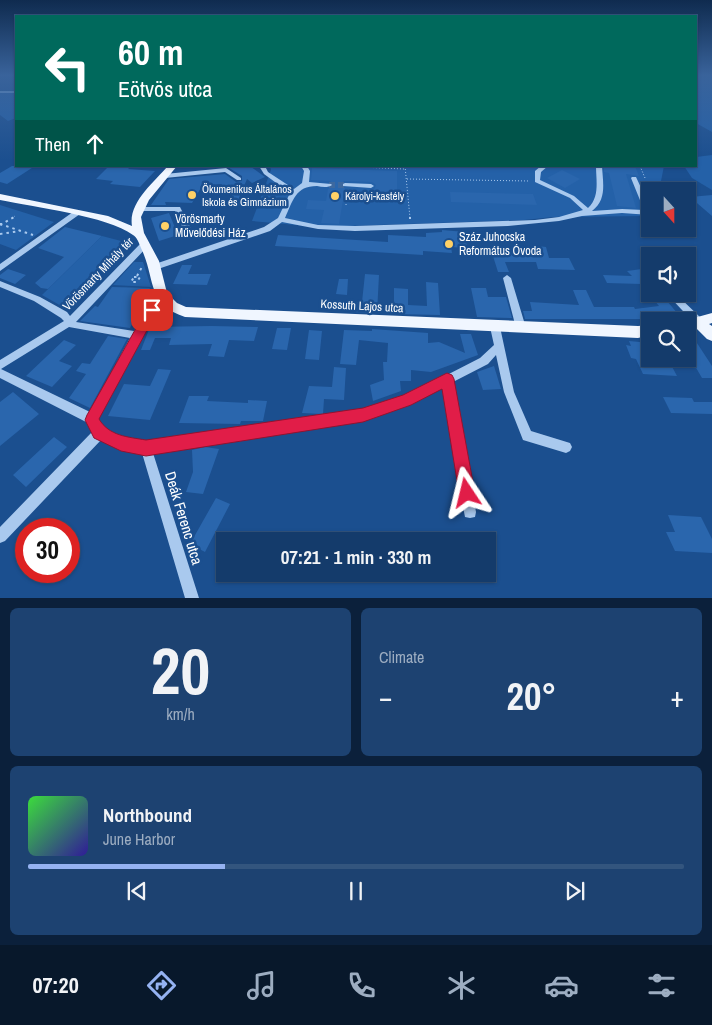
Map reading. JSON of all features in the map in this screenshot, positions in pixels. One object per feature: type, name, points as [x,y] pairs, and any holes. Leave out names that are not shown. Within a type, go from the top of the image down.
[{"type":"main road","points":[[161,295],[150,265],[145,244],[139,233],[139,211],[172,167]]},
{"type":"main road","name":"Vörösmarty Mihály tér","points":[[0,197],[76,214],[126,222],[139,211]]},
{"type":"main road","name":"Vörösmarty Mihály tér","points":[[114,219],[139,233]]},
{"type":"main road","name":"Kossuth Lajos utca","points":[[161,295],[173,307],[185,312],[216,315],[641,332]]},
{"type":"main road","points":[[700,322],[712,335]]},
{"type":"street","points":[[263,167],[266,173],[294,192]]},
{"type":"street","points":[[304,167],[305,184]]},
{"type":"street","points":[[544,167],[538,171],[537,181],[572,197],[588,211]]},
{"type":"street","points":[[579,215],[588,211],[600,200],[599,167]]},
{"type":"street","points":[[165,176],[226,170],[239,179]]},
{"type":"street","points":[[281,219],[318,227],[361,228],[499,224],[543,221],[622,211],[649,213],[634,178]]},
{"type":"street","points":[[150,265],[232,243],[267,229],[281,219],[294,192],[305,184],[329,185]]},
{"type":"street","points":[[347,185],[371,186]]},
{"type":"street","points":[[139,211],[178,210],[187,229]]},
{"type":"street","points":[[2,263],[43,238],[76,214]]},
{"type":"street","name":"Vörösmarty Mihály tér","points":[[70,322],[145,244]]},
{"type":"street","points":[[507,278],[521,328]]},
{"type":"street","name":"Vörösmarty Mihály tér","points":[[0,284],[37,299],[64,315],[73,325],[136,335]]},
{"type":"street","points":[[92,420],[136,335],[161,295]]},
{"type":"street","points":[[679,302],[700,322]]},
{"type":"street","points":[[0,364],[70,322]]},
{"type":"street","points":[[496,327],[509,392],[527,436],[566,447]]},
{"type":"street","points":[[0,373],[92,420],[99,433],[121,443],[146,448],[363,415],[406,401],[484,361],[499,346]]},
{"type":"street","points":[[447,379],[470,512]]},
{"type":"street","points":[[0,536],[99,433]]},
{"type":"street","name":"Deák Ferenc utca","points":[[146,448],[192,598]]},
{"type":"path","points":[[372,167],[405,168],[411,226]]},
{"type":"path","points":[[407,180],[537,181]]},
{"type":"path","points":[[346,205],[347,185]]},
{"type":"path","points":[[1,224],[15,216]]},
{"type":"path","points":[[1,224],[43,238]]},
{"type":"path","points":[[0,234],[22,231]]},
{"type":"path","points":[[144,280],[138,278],[150,265]]},
{"type":"shaded area","points":[[0,104],[15,104],[15,118],[8,121],[0,115]]},
{"type":"shaded area","points":[[697,104],[712,104],[712,132],[697,124]]},
{"type":"shaded area","points":[[712,155],[712,190],[692,178],[685,167],[697,167],[697,157]]},
{"type":"shaded area","points":[[270,167],[664,167],[661,182],[641,182],[641,216],[553,217],[524,220],[318,227],[252,221],[271,170]]},
{"type":"shaded area","points":[[0,205],[54,222],[16,250],[0,244]]},
{"type":"shaded area","points":[[102,236],[125,242],[126,244],[70,311],[42,295]]},
{"type":"shaded area","points":[[134,262],[143,262],[151,287],[113,285]]},
{"type":"building","points":[[12,166],[33,167],[7,184],[0,182],[0,173]]},
{"type":"building","points":[[108,167],[130,167],[128,169],[155,171],[140,187],[110,184],[113,181],[96,179]]},
{"type":"building","points":[[228,167],[251,167],[265,177],[252,183],[247,179],[236,205],[228,205],[233,193],[217,192],[222,184],[202,186],[192,203],[165,202],[166,205],[151,205],[169,179],[225,174],[236,182],[242,181],[242,176]]},
{"type":"building","points":[[604,167],[635,167],[639,176],[626,174],[636,208],[617,206],[609,173],[604,172]]},
{"type":"building","name":"Károlyi-kastély","points":[[312,168],[397,171],[397,191],[390,191],[390,200],[379,200],[380,191],[374,190],[376,185],[372,182],[344,181],[341,184],[345,188],[339,224],[321,223],[324,210],[306,209],[308,200],[326,201],[328,189],[334,185],[330,181],[311,180]]},
{"type":"building","points":[[562,170],[580,179],[565,188],[547,178]]},
{"type":"building","points":[[450,192],[533,194],[537,205],[451,202]]},
{"type":"building","points":[[712,195],[712,216],[696,202],[696,196]]},
{"type":"building","name":"Vörösmarty Művelődési Ház","points":[[169,213],[178,235],[159,241],[151,218]]},
{"type":"building","points":[[65,227],[102,236],[48,289],[41,288],[35,283],[64,257],[38,248]]},
{"type":"building","points":[[442,230],[465,232],[467,248],[451,247],[452,253],[423,251],[423,255],[275,246],[278,235],[388,242],[388,235],[426,237],[426,233],[442,232]]},
{"type":"building","points":[[537,246],[546,247],[549,258],[569,258],[575,270],[538,269],[536,262],[505,262],[509,272],[498,272],[492,253],[512,253],[510,248],[538,249]]},
{"type":"building","points":[[182,265],[192,265],[188,274],[211,274],[207,285],[173,284]]},
{"type":"building","points":[[8,269],[26,275],[15,284],[0,278],[0,275]]},
{"type":"building","points":[[641,269],[641,284],[607,283],[603,275],[632,276],[627,271]]},
{"type":"building","points":[[365,274],[379,275],[377,313],[349,312],[350,302],[362,302]]},
{"type":"building","points":[[339,279],[348,279],[347,295],[336,294]]},
{"type":"building","points":[[426,282],[438,283],[440,315],[394,314],[394,288],[408,289],[408,305],[427,306]]},
{"type":"building","points":[[112,287],[150,288],[130,328],[80,321],[95,306],[98,307]]},
{"type":"building","points":[[471,288],[486,288],[488,297],[506,297],[512,318],[477,317]]},
{"type":"building","points":[[573,290],[586,290],[594,307],[634,307],[635,309],[659,306],[656,302],[668,302],[676,312],[641,312],[640,319],[525,319],[523,311],[532,311],[530,302],[579,305]]},
{"type":"building","points":[[150,327],[258,327],[254,341],[229,340],[224,357],[208,356],[212,344],[169,345],[171,338],[155,338],[150,350],[141,350]]},
{"type":"building","points":[[277,328],[291,328],[287,350],[272,349]]},
{"type":"building","points":[[372,329],[428,333],[428,343],[439,342],[465,353],[460,334],[471,334],[478,355],[431,372],[411,370],[411,381],[400,381],[401,391],[373,401],[370,385],[384,380],[383,362],[387,362],[388,343],[359,340],[356,365],[340,364],[344,330],[372,331]]},
{"type":"building","points":[[309,330],[322,331],[319,360],[305,359]]},
{"type":"building","points":[[108,336],[127,339],[90,408],[69,398],[86,374],[76,371],[82,363],[90,364]]},
{"type":"building","points":[[64,340],[76,345],[59,361],[72,366],[52,387],[26,376]]},
{"type":"building","points":[[629,341],[641,342],[641,367],[672,367],[677,376],[643,374],[636,359],[631,358],[626,345],[631,346]]},
{"type":"building","points":[[696,342],[712,366],[712,378],[702,378],[696,367]]},
{"type":"building","points":[[494,366],[501,389],[483,390],[477,372]]},
{"type":"building","points":[[334,367],[346,368],[344,400],[324,399],[323,414],[302,413],[309,386],[332,387]]},
{"type":"building","points":[[158,369],[171,370],[150,420],[108,416],[124,384],[150,386]]},
{"type":"building","points":[[13,392],[39,414],[0,446],[0,402]]},
{"type":"building","points":[[189,396],[209,396],[207,401],[248,403],[248,400],[267,401],[263,421],[241,421],[240,424],[179,423]]},
{"type":"building","points":[[663,397],[692,398],[694,402],[712,402],[712,414],[671,413]]},
{"type":"building","points":[[54,437],[67,447],[26,487],[13,475]]},
{"type":"building","points":[[205,447],[219,449],[203,494],[186,492],[193,472],[192,450]]},
{"type":"building","points":[[216,498],[230,504],[205,552],[190,544]]},
{"type":"building","points":[[668,515],[701,517],[712,539],[712,553],[675,551],[666,532],[675,532]]},
{"type":"tunnel","points":[[329,185],[345,185]]},
{"type":"place","name":"Ökumenikus Általános Iskola és Gimnázium","points":[[192,195]]},
{"type":"place","name":"Károlyi-kastély","points":[[335,196]]},
{"type":"place","name":"Vörösmarty Művelődési Ház","points":[[165,226]]},
{"type":"place","name":"Száz Juhocska Református Óvoda","points":[[449,244]]},
{"type":"route","points":[[152,310],[142,324],[92,420],[99,433],[121,443],[146,448],[241,434],[363,415],[406,401],[447,379],[467,493]]}]
